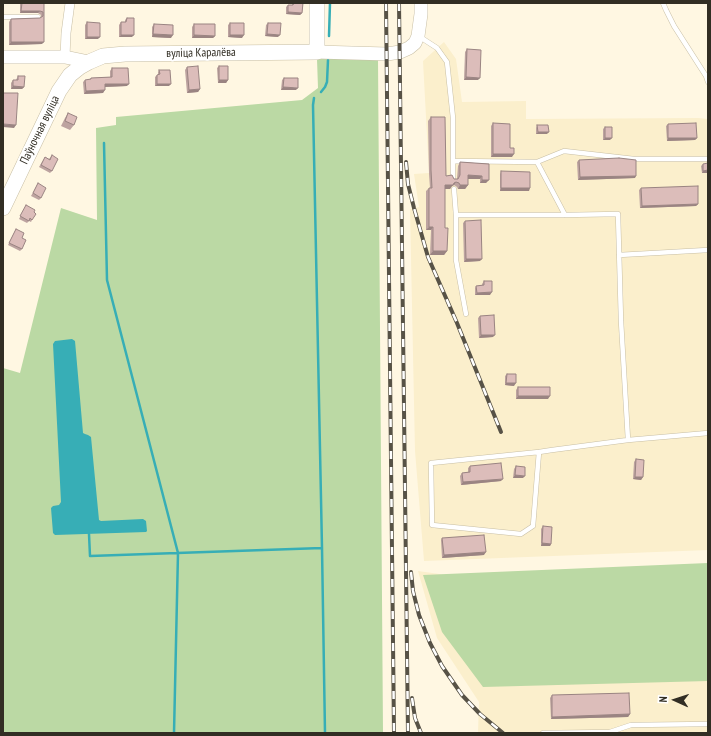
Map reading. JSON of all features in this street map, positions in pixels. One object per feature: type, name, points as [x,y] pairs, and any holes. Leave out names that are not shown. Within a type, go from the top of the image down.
[{"type":"main road","points":[[317,3],[317,52]]},
{"type":"main road","points":[[418,36],[421,3]]},
{"type":"main road","name":"вуліца Каралёва","points":[[89,62],[103,56],[125,54],[317,52],[387,54],[400,52],[409,48],[415,43],[418,36]]},
{"type":"main road","points":[[3,58],[65,57],[89,62]]},
{"type":"main road","name":"Паўночная вуліца","points":[[3,208],[59,91],[70,75],[89,62]]},
{"type":"street","points":[[65,57],[70,3]]},
{"type":"lane","points":[[663,3],[674,26],[706,76],[708,82]]},
{"type":"lane","points":[[3,17],[38,17]]},
{"type":"lane","points":[[418,36],[437,48],[447,62],[453,118],[453,179]]},
{"type":"lane","points":[[453,161],[537,162],[564,151],[634,159],[708,159]]},
{"type":"lane","points":[[537,162],[566,215]]},
{"type":"lane","points":[[454,189],[456,215],[456,260],[466,314]]},
{"type":"lane","points":[[456,215],[618,214],[620,321],[628,440]]},
{"type":"lane","points":[[619,255],[708,250]]},
{"type":"lane","points":[[539,452],[533,526],[521,534],[432,525],[431,463],[539,452],[628,440],[708,433]]},
{"type":"lane","points":[[543,733],[610,732],[631,725],[708,724]]},
{"type":"shaded area","points":[[444,42],[456,59],[462,102],[526,101],[526,119],[708,119],[708,550],[424,561],[415,451],[410,209],[419,207],[414,174],[429,173],[423,61]]},
{"type":"shaded area","points":[[708,570],[708,733],[478,733],[479,702],[437,638],[418,571],[461,577]]},
{"type":"green space","points":[[317,59],[378,59],[383,733],[3,733],[3,368],[20,373],[61,208],[97,220],[96,128],[116,125],[116,117],[302,100],[318,88]]},
{"type":"green space","points":[[708,563],[708,681],[483,687],[442,632],[423,575]]},
{"type":"water","points":[[72,339],[75,341],[83,433],[91,437],[99,520],[143,519],[146,521],[146,532],[55,535],[53,533],[51,508],[59,505],[61,502],[53,344],[55,341]]},
{"type":"building","points":[[22,3],[44,3],[44,42],[11,42],[11,19],[40,18],[43,16],[43,12],[40,11],[21,11]]},
{"type":"building","points":[[294,3],[303,3],[302,13],[288,12],[288,5],[293,5]]},
{"type":"building","points":[[127,18],[134,18],[134,35],[121,35],[121,22],[126,22]]},
{"type":"building","points":[[87,22],[100,23],[100,37],[87,37]]},
{"type":"building","points":[[230,23],[244,23],[244,35],[230,35]]},
{"type":"building","points":[[268,23],[281,23],[280,35],[267,34]]},
{"type":"building","points":[[154,24],[173,25],[173,35],[153,34]]},
{"type":"building","points":[[194,24],[215,24],[215,36],[194,35]]},
{"type":"building","points":[[467,49],[481,50],[480,78],[466,77]]},
{"type":"building","points":[[198,66],[200,89],[189,90],[187,67]]},
{"type":"building","points":[[219,66],[228,66],[228,80],[219,80]]},
{"type":"building","points":[[112,68],[128,68],[129,84],[105,84],[105,90],[86,91],[85,80],[91,78],[112,77]]},
{"type":"building","points":[[159,70],[170,70],[171,84],[157,84],[157,75],[160,74]]},
{"type":"building","points":[[18,76],[25,76],[24,87],[13,86],[13,80],[18,80]]},
{"type":"building","points":[[284,78],[298,78],[298,88],[283,87]]},
{"type":"building","points":[[3,93],[18,93],[16,125],[3,124]]},
{"type":"building","points":[[68,113],[77,117],[74,125],[65,121]]},
{"type":"building","points":[[431,117],[445,117],[446,176],[452,175],[454,179],[458,179],[460,175],[460,162],[489,164],[489,180],[482,180],[482,176],[468,175],[468,185],[460,185],[456,182],[453,185],[445,185],[445,228],[448,228],[447,251],[433,251],[433,227],[429,227],[429,188],[432,188]]},
{"type":"building","points":[[493,123],[510,124],[510,148],[514,148],[514,154],[493,154]]},
{"type":"building","points":[[696,123],[697,138],[668,138],[668,124]]},
{"type":"building","points":[[537,125],[548,125],[549,132],[538,132]]},
{"type":"building","points":[[605,127],[612,127],[612,138],[605,138]]},
{"type":"building","points":[[52,155],[58,159],[52,171],[41,165],[45,157],[50,160]]},
{"type":"building","points":[[619,158],[636,160],[636,176],[580,177],[579,160]]},
{"type":"building","points":[[708,163],[708,170],[703,171],[703,164]]},
{"type":"building","points":[[501,171],[530,172],[530,188],[501,188]]},
{"type":"building","points":[[38,183],[46,188],[41,198],[33,193]]},
{"type":"building","points":[[698,186],[698,204],[642,206],[641,188]]},
{"type":"building","points":[[26,205],[35,210],[34,212],[36,214],[32,220],[30,218],[29,221],[20,216]]},
{"type":"building","points":[[481,220],[482,259],[466,259],[465,221]]},
{"type":"building","points":[[16,229],[24,233],[22,238],[26,240],[22,249],[9,243]]},
{"type":"building","points":[[484,281],[492,281],[492,292],[477,293],[476,286],[484,285]]},
{"type":"building","points":[[494,315],[495,335],[481,335],[480,316]]},
{"type":"building","points":[[507,374],[516,374],[516,383],[506,383]]},
{"type":"building","points":[[518,387],[550,387],[550,396],[518,396]]},
{"type":"building","points":[[636,459],[644,460],[643,477],[635,477]]},
{"type":"building","points":[[501,463],[503,479],[463,482],[462,473],[470,472],[470,466]]},
{"type":"building","points":[[516,466],[525,467],[525,476],[515,475]]},
{"type":"building","points":[[543,526],[552,527],[551,544],[542,543]]},
{"type":"building","points":[[484,535],[486,552],[444,555],[442,538]]},
{"type":"building","points":[[629,693],[630,714],[552,717],[552,695]]},
{"type":"waterway","points":[[329,36],[330,3]]},
{"type":"waterway","points":[[321,92],[327,82],[328,60]]},
{"type":"waterway","points":[[314,98],[325,733]]},
{"type":"waterway","points":[[104,143],[107,280],[178,553],[174,733]]},
{"type":"waterway","points":[[89,534],[90,556],[322,548]]},
{"type":"railway","points":[[386,3],[394,733]]},
{"type":"railway","points":[[399,3],[408,733]]},
{"type":"railway","points":[[406,162],[408,184],[428,257],[457,323],[501,432]]},
{"type":"railway","points":[[411,572],[413,591],[419,615],[430,643],[442,666],[462,695],[480,714],[503,733]]},
{"type":"railway","points":[[412,698],[415,718],[421,733]]}]
